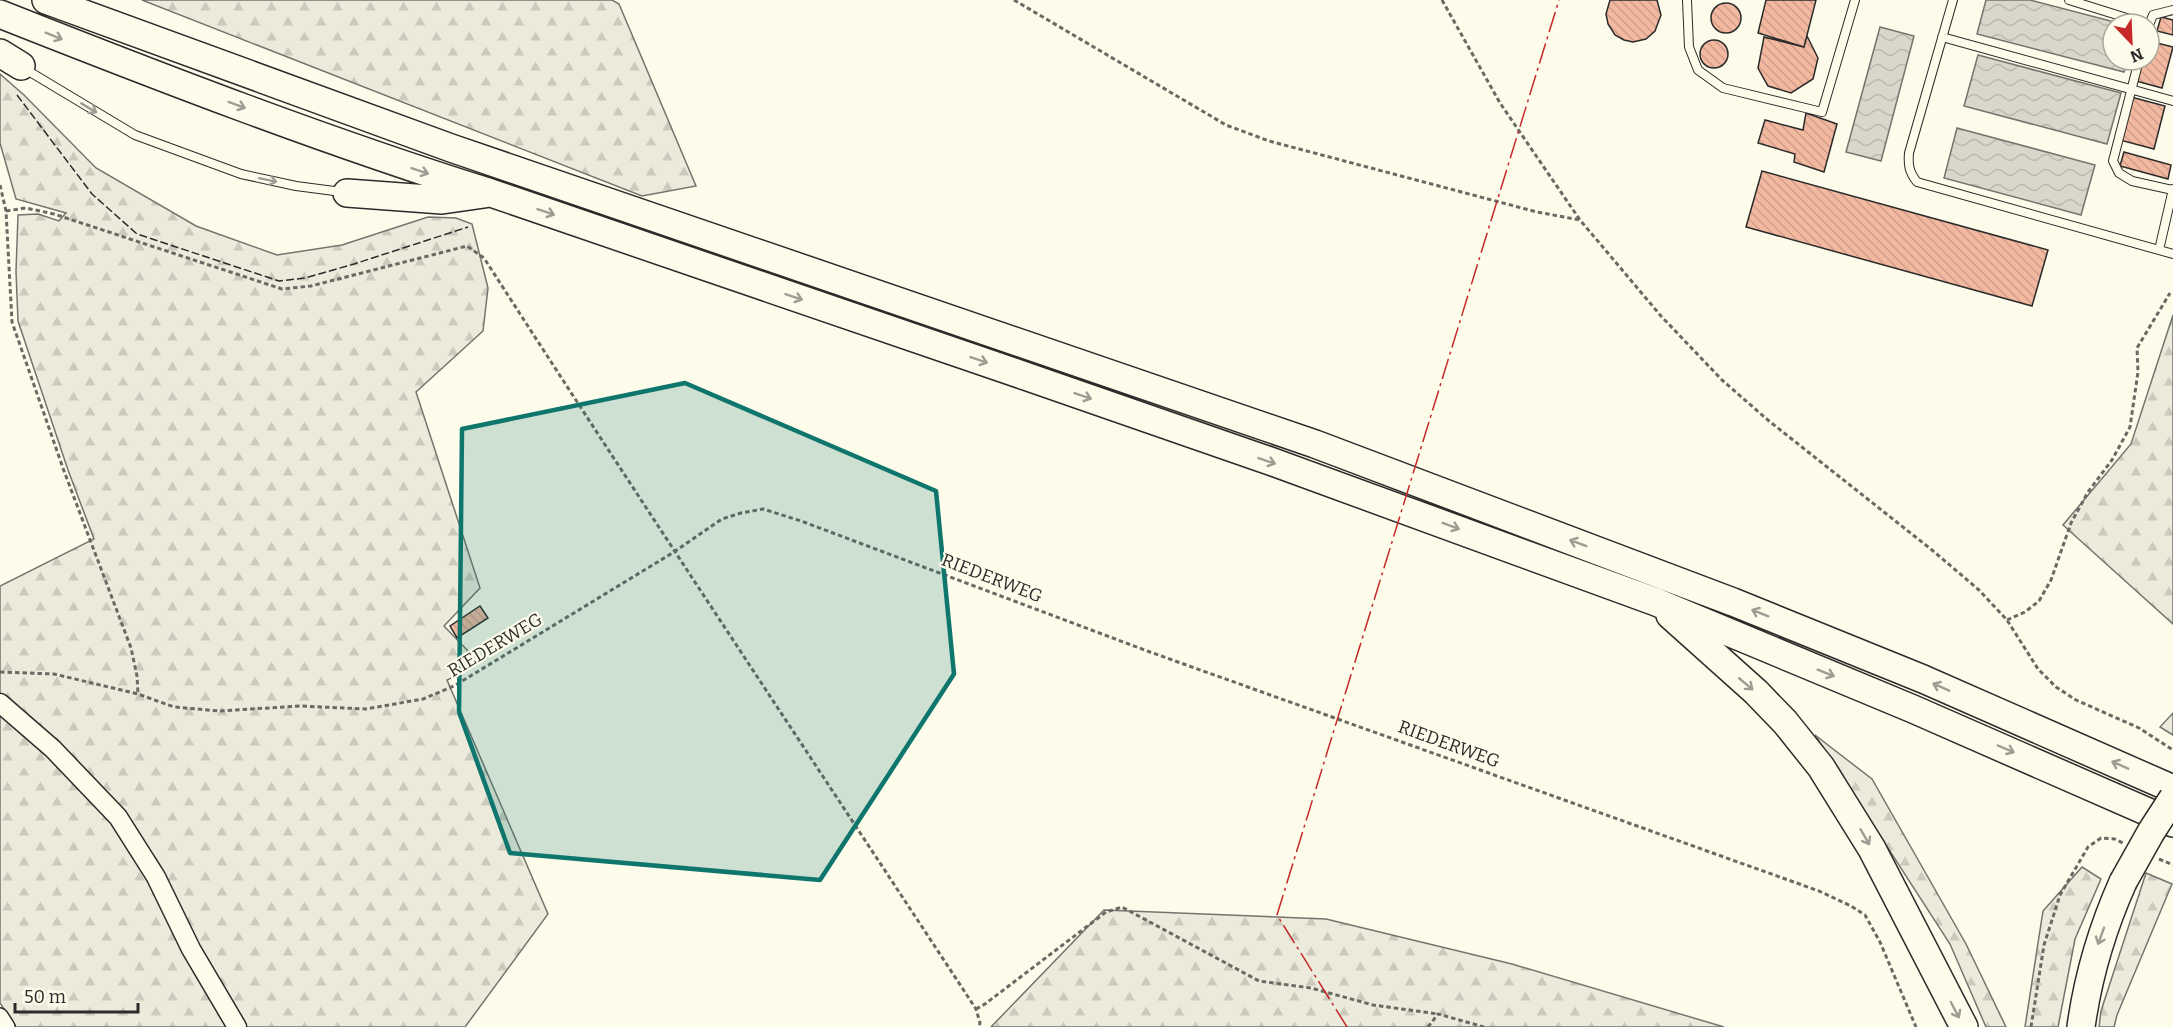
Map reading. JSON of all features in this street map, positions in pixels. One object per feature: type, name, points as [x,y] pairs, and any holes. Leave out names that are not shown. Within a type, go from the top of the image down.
[{"type":"highway","points":[[46,0],[451,148],[1337,452],[1765,615],[1923,679],[2173,789]]},
{"type":"highway","points":[[0,14],[413,169],[490,193],[1215,442],[1656,602],[1913,709],[2173,823]]},
{"type":"highway","points":[[347,193],[442,200],[490,193]]},
{"type":"highway","points":[[1656,602],[1756,692],[1785,722],[1821,767],[1872,849],[1964,1027]]},
{"type":"highway","points":[[2081,1027],[2096,950],[2110,910],[2151,832],[2173,798]]},
{"type":"street","points":[[0,703],[53,749],[118,817],[156,877],[191,949],[237,1027]]},
{"type":"street","points":[[0,1016],[7,1027]]},
{"type":"lane","points":[[1687,0],[1689,47],[1698,70],[1723,88],[1822,112],[1855,0]]},
{"type":"lane","points":[[1953,0],[1909,153],[1908,165],[1911,175],[1917,182],[2173,254]]},
{"type":"lane","points":[[2069,0],[2108,12]]},
{"type":"lane","points":[[1942,37],[2173,101]]},
{"type":"lane","points":[[10,60],[135,135],[241,174],[296,186],[347,193]]},
{"type":"lane","points":[[2136,72],[2113,161],[2119,173],[2132,181],[2173,190],[2159,250]]},
{"type":"path","points":[[1014,0],[1226,125],[1269,141],[1537,212],[1580,220]]},
{"type":"path","points":[[1442,0],[1500,103],[1580,220],[1661,316],[1722,380],[1769,421],[1979,590],[2007,620],[2038,669],[2056,687],[2076,700],[2139,728],[2173,750]]},
{"type":"path","points":[[0,185],[6,211],[12,322],[64,471],[131,648],[138,694]]},
{"type":"path","points":[[6,211],[27,208],[54,214],[282,289],[311,286],[467,246],[484,258],[674,552],[976,1009],[979,1027]]},
{"type":"path","points":[[2007,620],[2025,612],[2039,601],[2051,580],[2071,523],[2088,492],[2112,460],[2130,427],[2138,372],[2137,348],[2170,293]]},
{"type":"path","name":"RIEDERWEG","points":[[0,672],[54,674],[138,694],[174,707],[219,711],[300,706],[366,709],[423,699],[454,686],[674,552],[722,519],[763,509],[801,521],[1141,649],[1819,891],[1865,915],[1880,942],[1916,1027]]},
{"type":"path","points":[[2031,1027],[2044,945],[2060,895],[2088,848],[2102,838],[2115,839],[2124,844]]},
{"type":"path","points":[[2154,857],[2173,865]]},
{"type":"path","points":[[976,1009],[1106,912],[1122,907],[1259,981],[1311,988],[1373,1005],[1438,1014],[1484,1027]]},
{"type":"path","points":[[1428,1027],[1438,1014]]},
{"type":"highlighted area","points":[[685,383],[936,491],[954,674],[820,880],[510,853],[459,712],[462,429]]},
{"type":"green space","points":[[142,0],[612,0],[619,4],[696,186],[642,196]]},
{"type":"green space","points":[[0,74],[96,168],[196,226],[277,255],[342,245],[428,217],[456,218],[472,224],[488,288],[483,331],[416,392],[480,588],[444,626],[469,652],[469,669],[447,680],[548,914],[465,1027],[16,1027],[0,1003],[0,586],[94,539],[68,470],[18,321],[16,271],[18,215],[38,214],[59,221],[66,213],[16,199],[0,143]]},
{"type":"green space","points":[[2173,315],[2173,624],[2063,525],[2131,444]]},
{"type":"green space","points":[[2173,713],[2173,735],[2160,727]]},
{"type":"green space","points":[[1815,735],[1872,779],[1966,944],[2006,1027],[1986,1027],[1950,944]]},
{"type":"green space","points":[[2082,867],[2101,879],[2075,939],[2058,1027],[2025,1027],[2043,911]]},
{"type":"green space","points":[[2146,873],[2172,884],[2114,1027],[2099,1027],[2101,1011]]},
{"type":"green space","points":[[1104,910],[1326,919],[1512,964],[1724,1027],[991,1027]]},
{"type":"water","points":[[1986,0],[2030,0],[2101,19],[2101,66],[1977,34]]},
{"type":"water","points":[[1880,27],[1914,36],[1881,161],[1846,152]]},
{"type":"water","points":[[1978,55],[2121,93],[2107,144],[1964,106]]},
{"type":"water","points":[[1957,128],[2095,165],[2081,215],[1944,178]]},
{"type":"building","points":[[1610,0],[1657,0],[1661,15],[1655,31],[1646,39],[1633,42],[1615,35],[1608,24],[1606,14]]},
{"type":"building","points":[[1766,0],[1816,0],[1804,47],[1758,33]]},
{"type":"building","points":[[1726,3],[1732,4],[1740,12],[1740,24],[1732,32],[1726,33],[1720,32],[1712,24],[1711,18],[1712,12],[1720,4]]},
{"type":"building","points":[[2161,17],[2173,20],[2173,35],[2161,32]]},
{"type":"building","points":[[1807,36],[1818,58],[1813,79],[1791,93],[1768,86],[1758,68],[1764,37],[1804,47]]},
{"type":"building","points":[[1714,40],[1724,44],[1728,54],[1724,64],[1714,68],[1704,64],[1700,54],[1704,44]]},
{"type":"building","points":[[2161,44],[2173,47],[2162,88],[2136,81],[2138,72],[2161,72]]},
{"type":"building","points":[[2131,97],[2165,106],[2154,149],[2120,140]]},
{"type":"building","points":[[1806,113],[1837,124],[1824,172],[1794,162],[1795,154],[1758,143],[1765,120],[1803,130]]},
{"type":"building","points":[[2124,152],[2171,165],[2168,179],[2120,166]]},
{"type":"building","points":[[1762,171],[2048,250],[2032,306],[1746,227]]},
{"type":"building","points":[[480,606],[488,618],[457,638],[450,626]]},
{"type":"fence","points":[[17,95],[92,194],[137,234],[279,281],[305,278],[468,227]]},
{"type":"power","points":[[1347,1027],[1277,915],[1559,0]]}]
